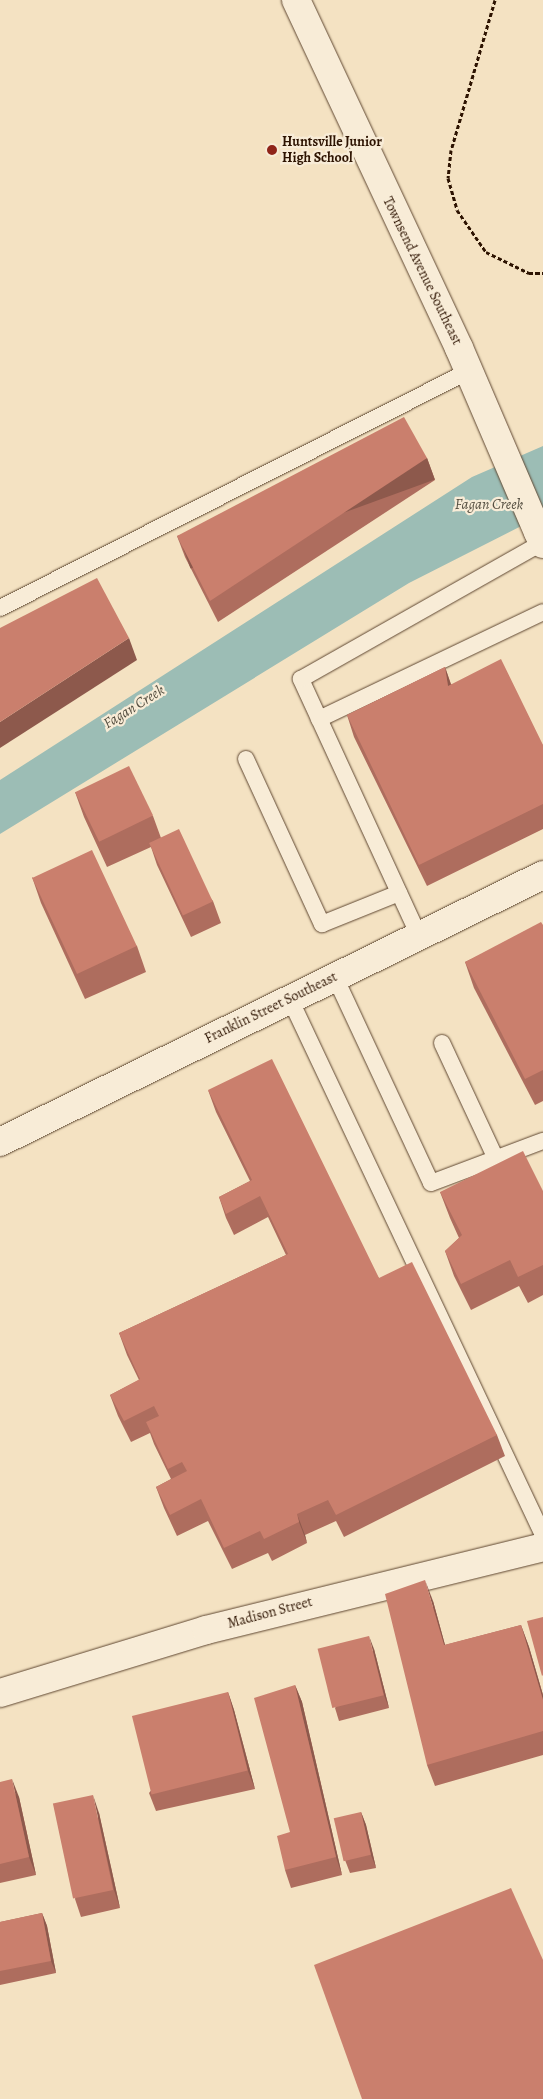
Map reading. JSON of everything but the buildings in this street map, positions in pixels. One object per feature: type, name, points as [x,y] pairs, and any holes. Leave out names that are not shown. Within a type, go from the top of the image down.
[{"type":"street","name":"Townsend Avenue Southeast","points":[[296,0],[469,371],[542,540]]},
{"type":"street","name":"Franklin Street Southeast","points":[[0,1142],[543,875]]},
{"type":"street","name":"Madison Street","points":[[0,1693],[206,1630],[543,1547]]},
{"type":"lane","points":[[0,608],[469,371]]},
{"type":"lane","points":[[419,936],[301,679],[542,540]]},
{"type":"lane","points":[[319,719],[543,612]]},
{"type":"lane","points":[[246,759],[322,924],[399,893]]},
{"type":"lane","points":[[335,977],[431,1183],[543,1141]]},
{"type":"lane","points":[[290,999],[543,1535]]},
{"type":"lane","points":[[442,1043],[496,1159]]},
{"type":"path","points":[[495,0],[451,150],[448,178],[457,210],[486,252],[529,273],[543,274]]},
{"type":"water","name":"Fagan Creek","points":[[543,446],[543,515],[409,583],[0,834],[0,780],[472,477]]},
{"type":"place","name":"Huntsville Junior High School","points":[[272,150]]}]
